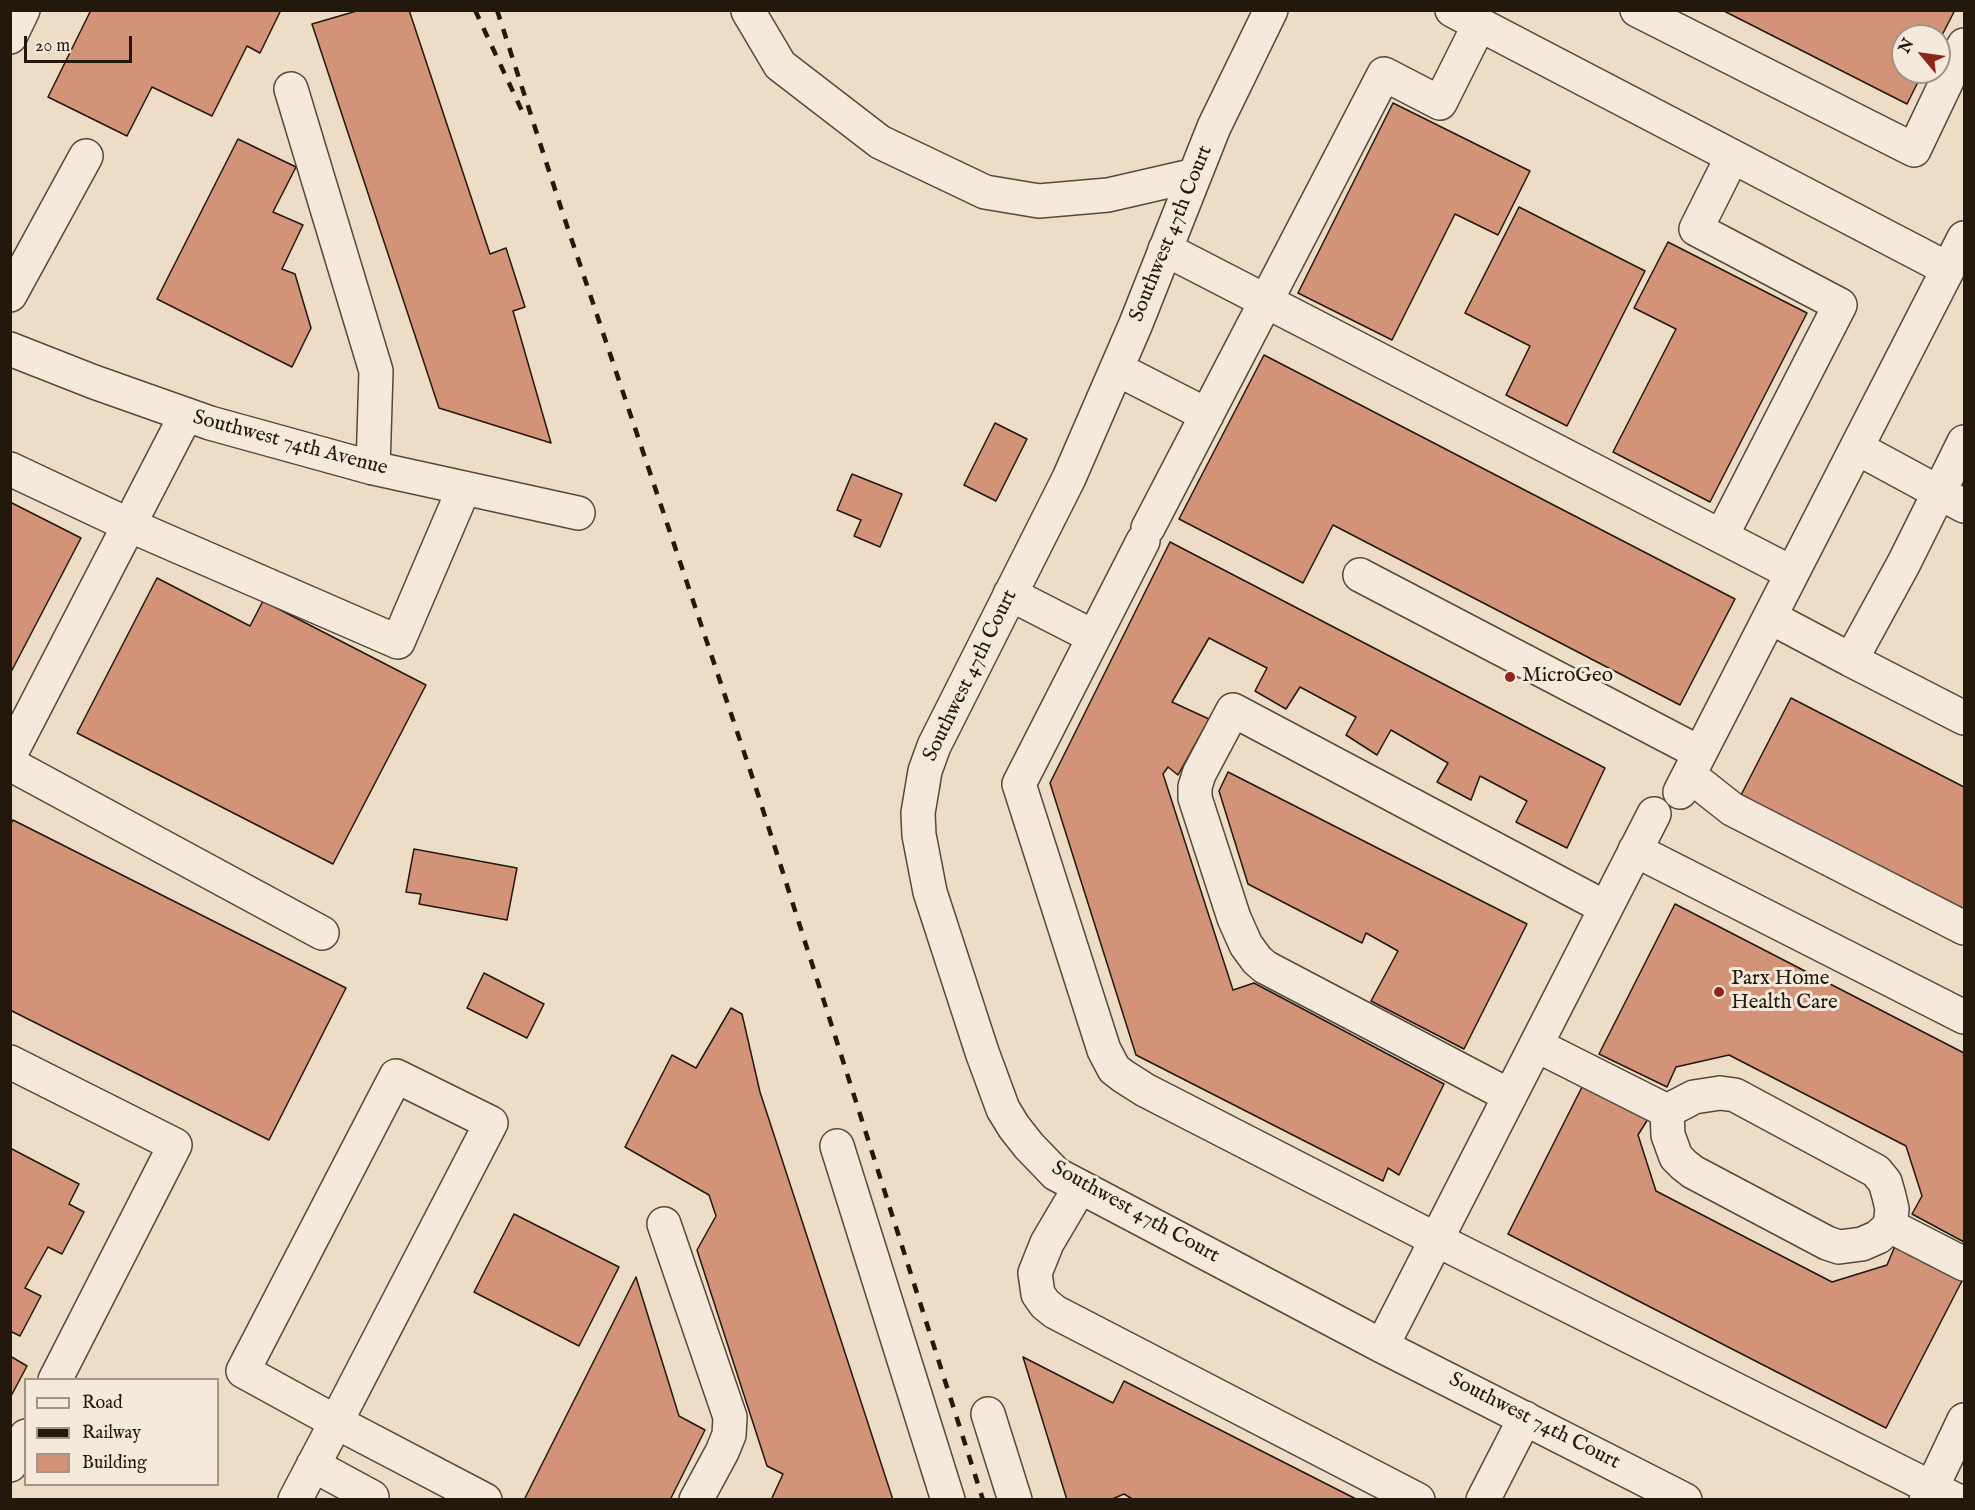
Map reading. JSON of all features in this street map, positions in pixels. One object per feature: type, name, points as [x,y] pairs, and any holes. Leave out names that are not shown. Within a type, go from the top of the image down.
[{"type":"street","points":[[10,37],[23,10]]},
{"type":"street","name":"Southwest 47th Court","points":[[1271,10],[1214,127],[1117,369],[1070,478],[934,746],[920,791],[919,835],[930,892],[1003,1109],[1014,1127],[1043,1162],[1056,1174],[1382,1346]]},
{"type":"street","points":[[1637,10],[1914,150],[1965,45]]},
{"type":"street","points":[[747,11],[780,65],[880,142],[985,192],[1039,201],[1108,195],[1195,175]]},
{"type":"street","points":[[1948,269],[1465,18],[1440,103],[1384,74],[1019,784],[1108,1060],[1123,1076],[1145,1090],[1938,1496],[1965,1420]]},
{"type":"street","points":[[291,89],[376,371],[373,468]]},
{"type":"street","points":[[10,296],[86,156]]},
{"type":"street","points":[[1722,535],[1840,304],[1696,229],[1732,157]]},
{"type":"street","points":[[1689,773],[1965,238]]},
{"type":"street","points":[[1165,249],[1792,573]]},
{"type":"street","name":"Southwest 74th Avenue","points":[[10,349],[186,415],[373,468],[578,513]]},
{"type":"street","points":[[1117,369],[1207,415]]},
{"type":"street","points":[[10,755],[186,415]]},
{"type":"street","points":[[1851,660],[1952,499],[1965,442]]},
{"type":"street","points":[[1857,447],[1952,499]]},
{"type":"street","points":[[10,469],[129,525],[398,642],[464,488]]},
{"type":"street","points":[[1360,575],[1689,773],[1732,809],[1965,928]]},
{"type":"street","points":[[1010,594],[1094,637]]},
{"type":"street","points":[[1770,617],[1965,718]]},
{"type":"street","points":[[1510,1096],[1265,967],[1257,960],[1246,945],[1234,918],[1196,798],[1195,787],[1199,774],[1233,711],[1606,908]]},
{"type":"street","points":[[10,764],[322,933]]},
{"type":"street","points":[[1382,1346],[1654,814]]},
{"type":"street","points":[[1635,850],[1965,1017]]},
{"type":"street","points":[[1536,1045],[1667,1111]]},
{"type":"street","points":[[10,1062],[175,1145],[55,1378]]},
{"type":"street","points":[[295,1500],[336,1422],[491,1123],[396,1076],[243,1371],[336,1422],[484,1500]]},
{"type":"street","points":[[1720,1093],[1735,1095],[1876,1171],[1885,1182],[1889,1196],[1892,1209],[1890,1226],[1878,1237],[1862,1245],[1827,1244],[1684,1165],[1676,1156],[1668,1135],[1667,1111],[1680,1102],[1694,1097],[1720,1093]]},
{"type":"street","points":[[837,1146],[948,1500]]},
{"type":"street","points":[[1080,1186],[1047,1243],[1035,1273],[1038,1294],[1045,1304],[1055,1312],[1418,1500]]},
{"type":"street","points":[[664,1224],[730,1417],[729,1435],[696,1500]]},
{"type":"street","points":[[1890,1226],[1965,1264]]},
{"type":"street","name":"Southwest 74th Court","points":[[1382,1346],[1685,1500]]},
{"type":"street","points":[[988,1414],[1015,1500]]},
{"type":"street","points":[[1483,1500],[1525,1418]]},
{"type":"street","points":[[10,1465],[24,1440]]},
{"type":"street","points":[[313,1465],[372,1497],[370,1500]]},
{"type":"street","points":[[714,1467],[725,1500]]},
{"type":"building","points":[[91,10],[281,10],[260,53],[247,46],[212,116],[152,87],[127,136],[48,97]]},
{"type":"building","points":[[360,10],[409,10],[490,254],[506,248],[525,307],[513,311],[551,443],[439,408],[312,24]]},
{"type":"building","points":[[1722,10],[1955,10],[1948,24],[1891,24],[1891,84],[1917,84],[1907,104]]},
{"type":"building","points":[[1393,103],[1530,171],[1498,235],[1455,214],[1392,340],[1298,293]]},
{"type":"building","points":[[238,139],[296,167],[273,212],[303,225],[282,269],[295,274],[311,328],[292,367],[157,299]]},
{"type":"building","points":[[1519,207],[1645,271],[1567,426],[1506,395],[1530,346],[1465,313]]},
{"type":"building","points":[[1668,242],[1807,313],[1710,502],[1613,452],[1676,329],[1634,308]]},
{"type":"building","points":[[1264,355],[1735,599],[1680,705],[1333,525],[1303,583],[1179,519]]},
{"type":"building","points":[[995,423],[1027,439],[996,501],[964,485]]},
{"type":"building","points":[[852,474],[902,494],[880,547],[854,536],[861,520],[837,510]]},
{"type":"building","points":[[10,502],[81,538],[10,674]]},
{"type":"building","points":[[1170,542],[1605,768],[1567,848],[1516,822],[1527,801],[1480,776],[1471,800],[1437,782],[1448,763],[1391,730],[1377,755],[1346,735],[1356,717],[1300,687],[1286,709],[1255,691],[1267,668],[1209,638],[1172,702],[1209,719],[1178,775],[1168,767],[1163,774],[1233,990],[1254,983],[1444,1084],[1399,1175],[1388,1168],[1383,1181],[1136,1055],[1050,783]]},
{"type":"building","points":[[157,578],[250,626],[263,601],[426,685],[333,864],[77,733]]},
{"type":"building","points":[[1791,698],[1964,787],[1964,909],[1741,795]]},
{"type":"building","points":[[1228,772],[1527,924],[1464,1049],[1371,1001],[1398,951],[1366,933],[1362,943],[1248,884],[1219,791]]},
{"type":"building","points":[[13,820],[346,988],[269,1140],[10,1010],[10,825]]},
{"type":"building","points":[[414,849],[517,868],[507,920],[419,904],[421,894],[406,892]]},
{"type":"building","points":[[1675,904],[1964,1053],[1964,1242],[1912,1214],[1922,1196],[1906,1146],[1729,1055],[1676,1067],[1667,1087],[1599,1054]]},
{"type":"building","points":[[484,973],[544,1004],[527,1038],[467,1008]]},
{"type":"building","points":[[731,1008],[742,1014],[760,1092],[893,1500],[771,1500],[783,1474],[767,1466],[697,1250],[716,1216],[709,1195],[625,1147],[672,1055],[696,1068]]},
{"type":"building","points":[[1583,1085],[1648,1119],[1638,1135],[1656,1191],[1832,1282],[1887,1265],[1895,1246],[1963,1279],[1886,1428],[1508,1234]]},
{"type":"building","points":[[10,1148],[79,1184],[69,1204],[84,1212],[62,1254],[48,1247],[25,1288],[41,1296],[20,1336],[10,1331]]},
{"type":"building","points":[[514,1214],[619,1267],[579,1346],[474,1292]]},
{"type":"building","points":[[636,1277],[679,1416],[705,1430],[670,1500],[524,1500]]},
{"type":"building","points":[[10,1356],[27,1366],[10,1398]]},
{"type":"building","points":[[1023,1357],[1113,1403],[1124,1381],[1358,1500],[1134,1500],[1124,1494],[1110,1500],[1067,1500]]},
{"type":"railway","points":[[475,10],[522,111]]},
{"type":"railway","points":[[497,10],[561,208],[755,785],[983,1500]]},
{"type":"place","name":"MicroGeo","points":[[1510,677]]},
{"type":"place","name":"Parx Home Health Care","points":[[1719,992]]}]
